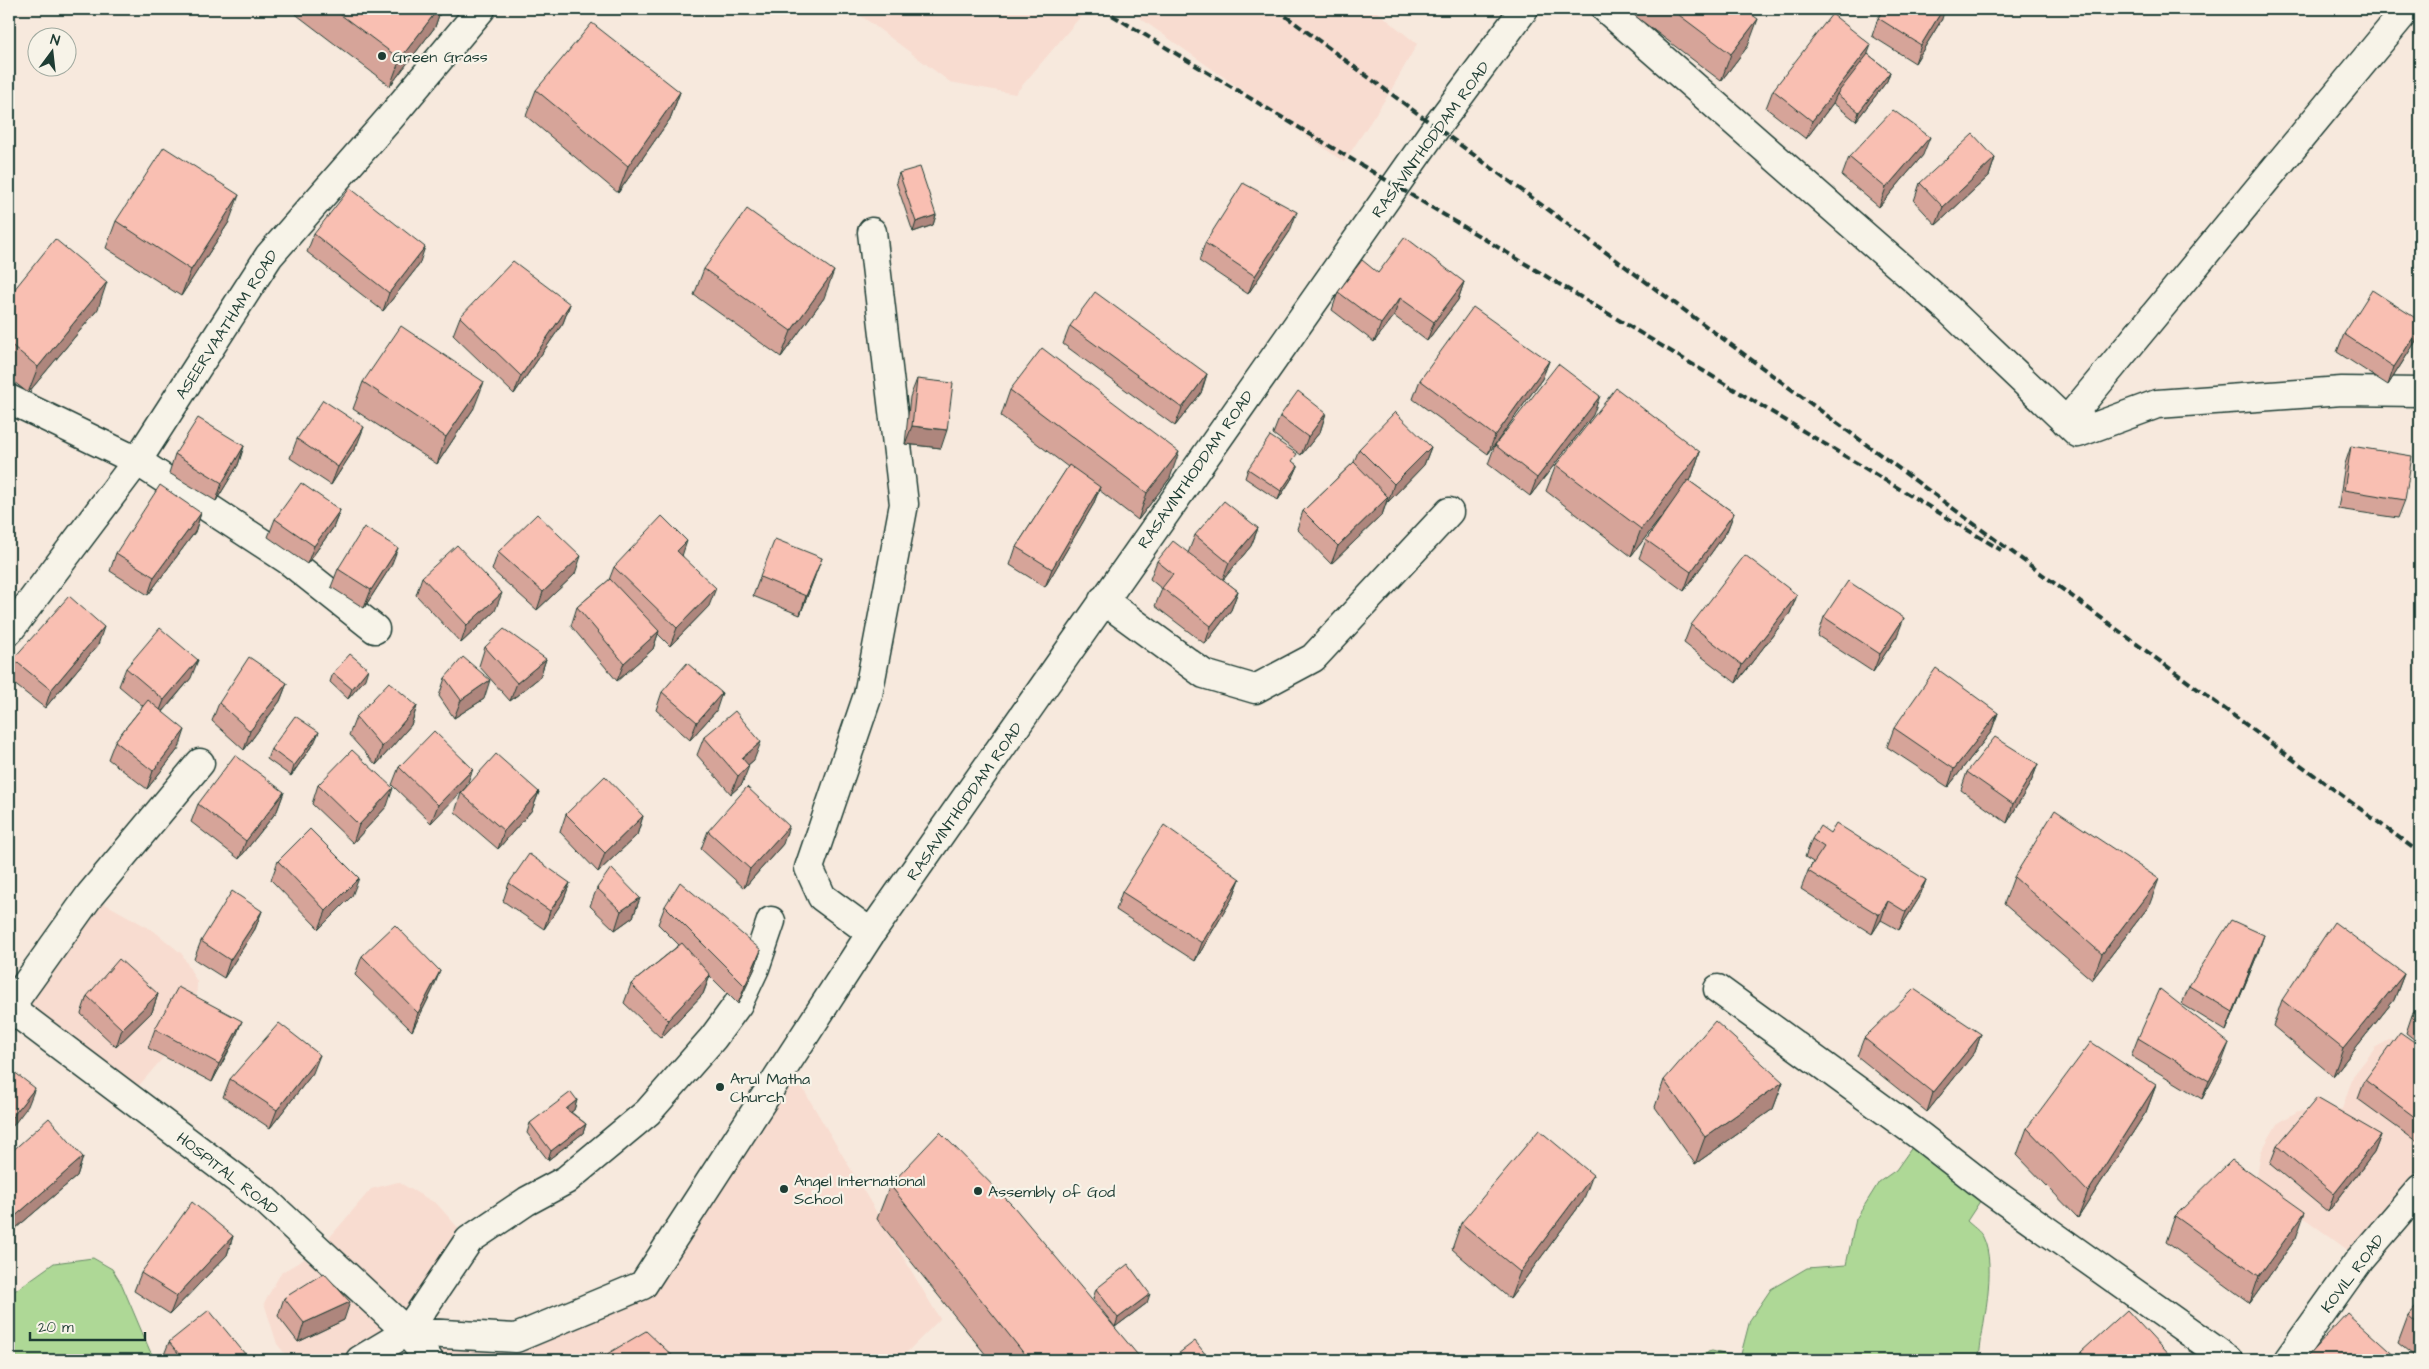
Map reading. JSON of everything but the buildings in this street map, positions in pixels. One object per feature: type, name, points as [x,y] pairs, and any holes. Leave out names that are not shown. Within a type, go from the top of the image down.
[{"type":"street","name":"ASEERVAATHAM ROAD","points":[[9,631],[136,461],[269,256],[390,118],[481,9]]},
{"type":"street","name":"RASAVINTHODDAM ROAD","points":[[407,1332],[516,1338],[643,1285],[871,933],[1437,126],[1524,9]]},
{"type":"street","points":[[1606,9],[1947,308],[2078,433],[2158,404],[2342,391],[2420,392]]},
{"type":"street","points":[[2066,422],[2407,9]]},
{"type":"street","points":[[871,933],[822,897],[809,868],[868,695],[904,504],[872,232]]},
{"type":"street","points":[[9,399],[136,461],[288,560],[375,629]]},
{"type":"street","points":[[1103,600],[1204,674],[1255,689],[1313,658],[1449,512]]},
{"type":"street","points":[[9,1007],[90,895],[200,763]]},
{"type":"street","points":[[360,1360],[407,1332],[469,1240],[527,1201],[566,1180],[648,1112],[713,1038],[738,1004],[755,968],[771,921]]},
{"type":"street","points":[[1718,989],[1920,1136],[1988,1190],[2230,1360]]},
{"type":"street","name":"HOSPITAL ROAD","points":[[9,1007],[265,1200],[407,1332],[429,1360]]},
{"type":"street","name":"KOVIL ROAD","points":[[2288,1360],[2360,1259],[2420,1189]]},
{"type":"shaded area","points":[[852,9],[1087,9],[1015,94],[950,82]]},
{"type":"shaded area","points":[[1127,9],[1374,9],[1417,44],[1390,92],[1344,162]]},
{"type":"shaded area","points":[[93,897],[154,931],[182,954],[197,982],[196,1015],[175,1044],[129,1097],[10,1007]]},
{"type":"shaded area","points":[[2391,1039],[2420,1057],[2420,1189],[2360,1259],[2256,1183],[2261,1152],[2277,1124],[2298,1111],[2342,1109],[2353,1076],[2376,1047]]},
{"type":"shaded area","name":"Angel International School","points":[[787,1062],[940,1319],[899,1360],[429,1360],[407,1332],[360,1360],[290,1360],[277,1344],[264,1303],[281,1273],[319,1250],[371,1189],[398,1182],[437,1204],[469,1240],[408,1331],[516,1338],[643,1285]]},
{"type":"green space","points":[[1920,1136],[1988,1189],[1967,1221],[1983,1237],[1989,1264],[1989,1281],[1979,1360],[1678,1360],[1712,1351],[1740,1358],[1750,1320],[1771,1289],[1807,1268],[1846,1265],[1856,1219],[1879,1182],[1896,1170]]},
{"type":"green space","points":[[93,1258],[112,1269],[122,1285],[150,1351],[157,1360],[9,1360],[9,1295],[54,1263]]},
{"type":"railway","points":[[1102,9],[2001,550]]},
{"type":"railway","points":[[1276,9],[2420,853]]},
{"type":"place","name":"Green Grass","points":[[382,56]]},
{"type":"place","name":"Arul Matha Church","points":[[720,1087]]},
{"type":"place","name":"Angel International School","points":[[784,1189]]},
{"type":"place","name":"Assembly of God","points":[[978,1191]]}]
